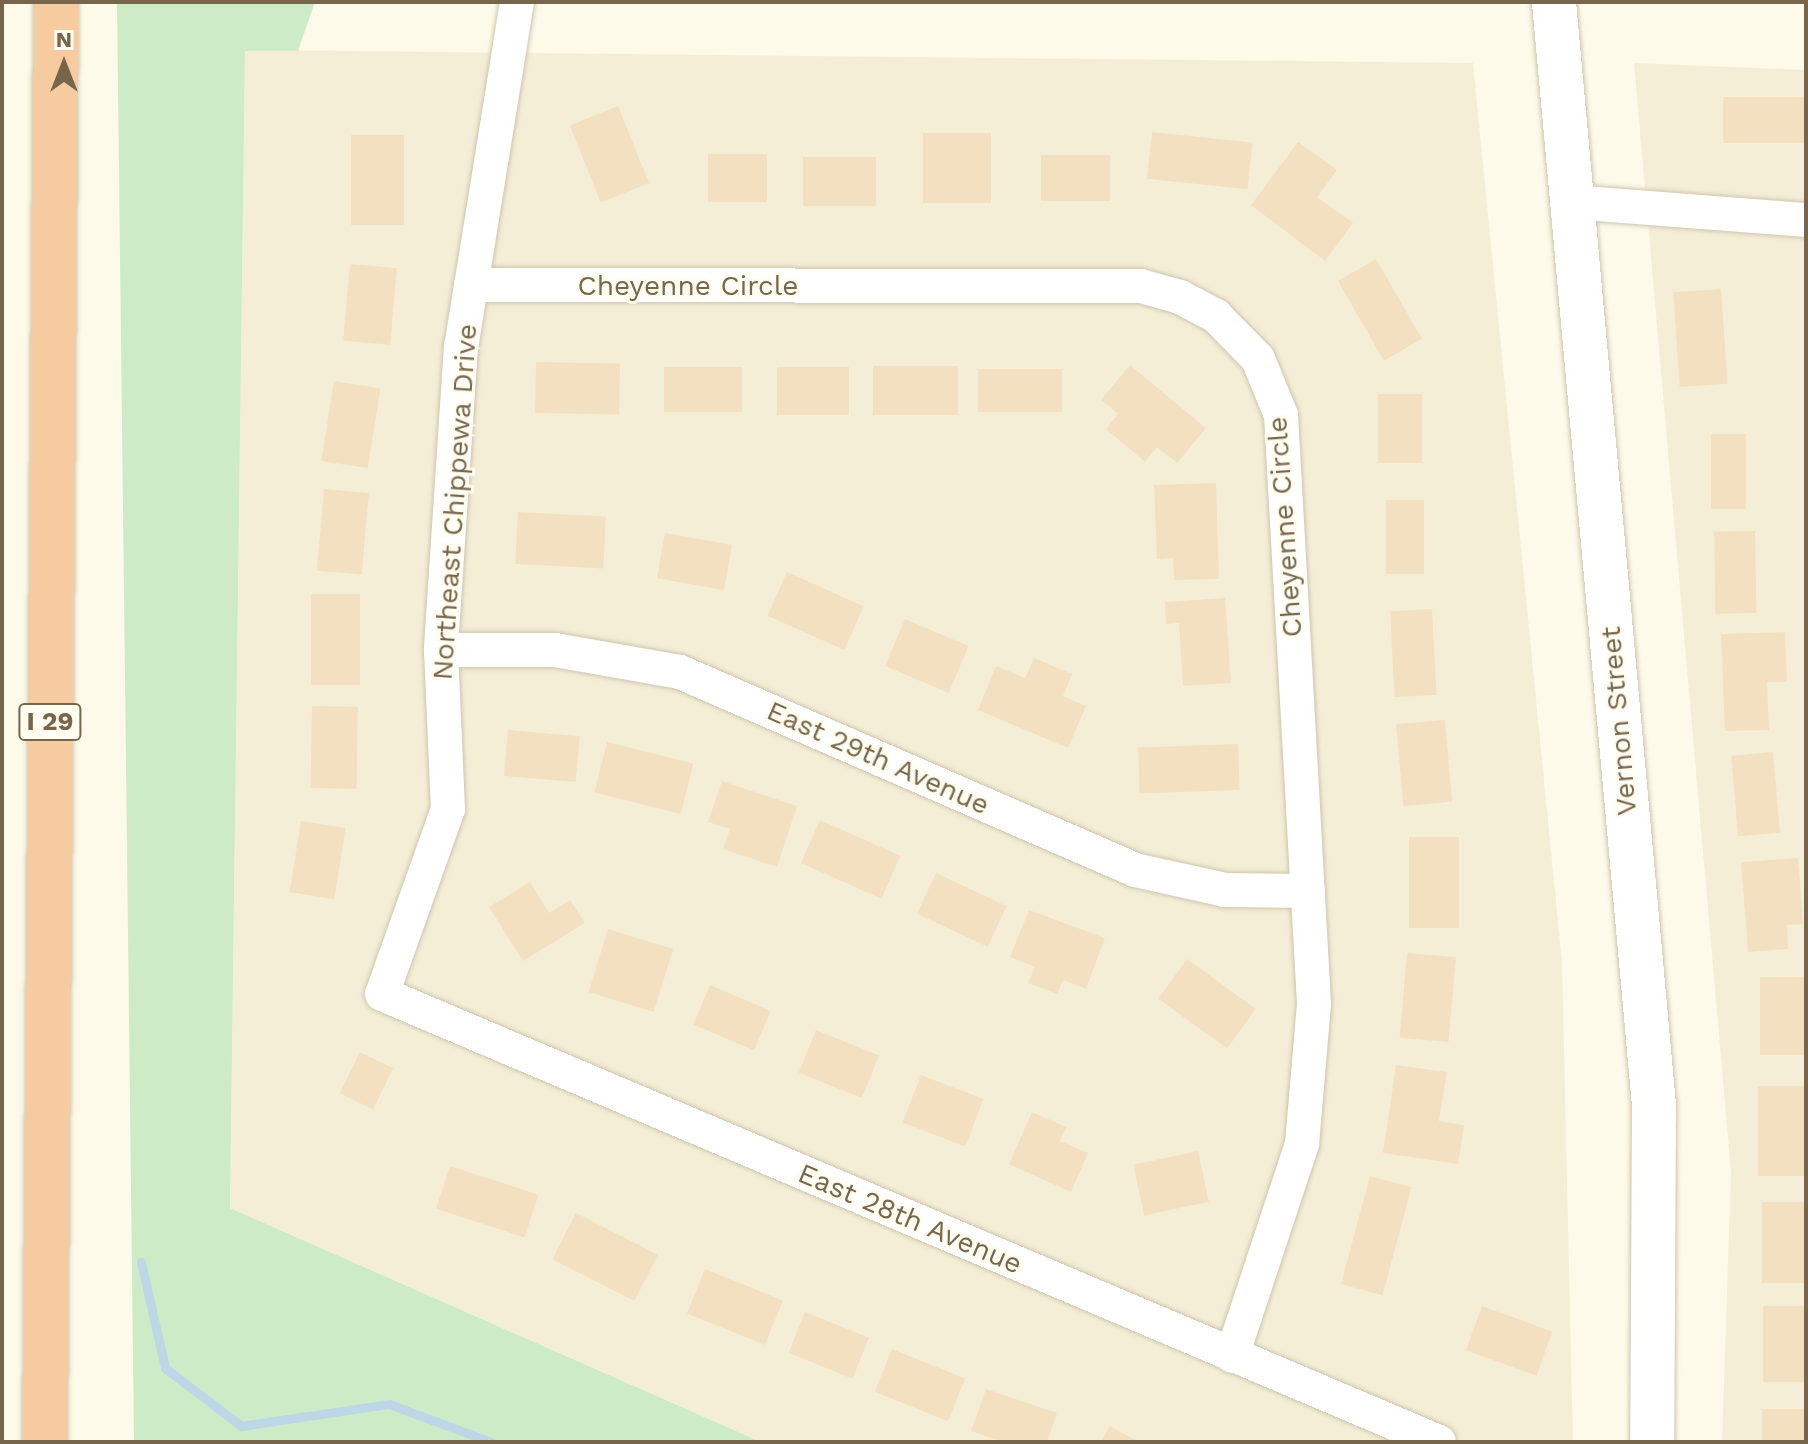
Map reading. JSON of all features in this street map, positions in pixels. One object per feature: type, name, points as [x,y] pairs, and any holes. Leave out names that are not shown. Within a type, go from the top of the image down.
[{"type":"highway","name":"I 29","points":[[45,1442],[56,2]]},
{"type":"main road","name":"Vernon Street","points":[[1554,2],[1654,1106],[1652,1442]]},
{"type":"street","name":"Northeast Chippewa Drive","points":[[382,994],[448,809],[441,650],[461,346],[517,2]]},
{"type":"street","points":[[1572,202],[1806,220]]},
{"type":"street","name":"Cheyenne Circle","points":[[471,285],[1141,286],[1180,297],[1216,316],[1258,359],[1281,415],[1314,1004],[1302,1144],[1232,1356]]},
{"type":"street","name":"East 29th Avenue","points":[[441,650],[555,650],[680,672],[1135,870],[1225,890],[1308,891]]},
{"type":"street","name":"East 28th Avenue","points":[[382,994],[1439,1442]]},
{"type":"shaded area","points":[[245,50],[1473,63],[1562,962],[1573,1442],[761,1442],[230,1208]]},
{"type":"shaded area","points":[[1634,63],[1806,70],[1806,1442],[1722,1442],[1731,1172]]},
{"type":"green space","points":[[117,2],[315,2],[298,51],[245,51],[230,1208],[761,1442],[134,1442]]},
{"type":"building","points":[[1723,97],[1804,97],[1804,143],[1723,143]]},
{"type":"building","points":[[618,106],[649,183],[601,202],[570,125]]},
{"type":"building","points":[[1152,132],[1252,143],[1248,189],[1147,179]]},
{"type":"building","points":[[923,133],[991,133],[991,203],[923,203]]},
{"type":"building","points":[[351,135],[404,135],[404,225],[351,225]]},
{"type":"building","points":[[1298,142],[1337,170],[1317,197],[1353,223],[1325,261],[1251,205]]},
{"type":"building","points":[[708,154],[767,154],[767,202],[708,202]]},
{"type":"building","points":[[1041,155],[1110,155],[1110,201],[1041,201]]},
{"type":"building","points":[[803,157],[876,157],[876,206],[803,206]]},
{"type":"building","points":[[1376,259],[1422,339],[1384,361],[1338,281]]},
{"type":"building","points":[[350,264],[397,268],[390,345],[343,341]]},
{"type":"building","points":[[1721,289],[1728,384],[1680,387],[1673,292]]},
{"type":"building","points":[[536,362],[620,363],[619,414],[535,413]]},
{"type":"building","points":[[1130,365],[1206,428],[1177,463],[1157,447],[1145,462],[1106,429],[1118,414],[1101,400]]},
{"type":"building","points":[[873,366],[958,366],[958,415],[873,415]]},
{"type":"building","points":[[664,367],[742,367],[742,412],[664,412]]},
{"type":"building","points":[[777,367],[849,367],[849,415],[777,415]]},
{"type":"building","points":[[978,369],[1062,369],[1062,412],[978,412]]},
{"type":"building","points":[[334,381],[380,388],[368,468],[321,461]]},
{"type":"building","points":[[1378,394],[1422,394],[1422,463],[1378,463]]},
{"type":"building","points":[[1711,434],[1746,434],[1746,509],[1711,509]]},
{"type":"building","points":[[1216,483],[1219,579],[1174,580],[1173,558],[1157,559],[1154,485]]},
{"type":"building","points":[[324,489],[369,493],[362,575],[317,571]]},
{"type":"building","points":[[1386,500],[1424,500],[1424,574],[1386,574]]},
{"type":"building","points":[[518,512],[606,517],[603,569],[515,564]]},
{"type":"building","points":[[1755,531],[1756,613],[1715,614],[1714,532]]},
{"type":"building","points":[[665,533],[732,545],[724,590],[657,578]]},
{"type":"building","points":[[787,572],[864,606],[844,650],[767,616]]},
{"type":"building","points":[[311,594],[360,594],[360,685],[311,685]]},
{"type":"building","points":[[1225,598],[1231,683],[1183,686],[1179,623],[1166,624],[1165,602]]},
{"type":"building","points":[[1432,609],[1437,695],[1395,697],[1390,611]]},
{"type":"building","points":[[905,619],[969,646],[949,693],[885,666]]},
{"type":"building","points":[[1785,632],[1787,682],[1767,682],[1769,730],[1725,731],[1721,634]]},
{"type":"building","points":[[1034,658],[1072,674],[1063,696],[1086,706],[1068,748],[978,710],[996,666],[1025,678]]},
{"type":"building","points":[[312,706],[358,707],[357,789],[311,788]]},
{"type":"building","points":[[1445,720],[1452,802],[1403,806],[1396,724]]},
{"type":"building","points":[[508,730],[580,736],[576,782],[504,776]]},
{"type":"building","points":[[607,742],[693,764],[681,814],[594,792]]},
{"type":"building","points":[[1238,744],[1240,790],[1140,793],[1138,747]]},
{"type":"building","points":[[1773,752],[1780,833],[1738,836],[1731,756]]},
{"type":"building","points":[[722,781],[797,806],[777,867],[723,849],[730,829],[708,822]]},
{"type":"building","points":[[820,820],[900,856],[881,899],[801,863]]},
{"type":"building","points":[[301,821],[345,828],[334,899],[290,892]]},
{"type":"building","points":[[1409,837],[1459,837],[1459,928],[1409,928]]},
{"type":"building","points":[[1798,858],[1803,924],[1787,925],[1788,949],[1748,952],[1741,862]]},
{"type":"building","points":[[936,873],[1007,906],[988,947],[917,914]]},
{"type":"building","points":[[530,882],[549,913],[570,900],[585,923],[523,961],[489,907]]},
{"type":"building","points":[[1029,910],[1105,938],[1086,989],[1063,980],[1057,994],[1028,983],[1035,967],[1010,957]]},
{"type":"building","points":[[608,929],[673,949],[654,1012],[589,992]]},
{"type":"building","points":[[1407,953],[1456,957],[1448,1042],[1400,1038]]},
{"type":"building","points":[[1187,959],[1256,1009],[1227,1049],[1158,999]]},
{"type":"building","points":[[1760,977],[1806,977],[1806,1055],[1760,1055]]},
{"type":"building","points":[[710,985],[771,1011],[754,1050],[693,1025]]},
{"type":"building","points":[[816,1030],[879,1055],[862,1098],[799,1073]]},
{"type":"building","points":[[360,1052],[393,1068],[373,1110],[340,1093]]},
{"type":"building","points":[[1396,1065],[1447,1072],[1439,1121],[1464,1125],[1458,1164],[1383,1153]]},
{"type":"building","points":[[921,1075],[984,1099],[965,1147],[903,1123]]},
{"type":"building","points":[[1758,1086],[1806,1086],[1806,1176],[1758,1176]]},
{"type":"building","points":[[1032,1112],[1066,1127],[1060,1141],[1088,1153],[1071,1192],[1009,1164]]},
{"type":"building","points":[[1198,1151],[1209,1202],[1144,1216],[1133,1165]]},
{"type":"building","points":[[450,1166],[538,1195],[525,1238],[436,1209]]},
{"type":"building","points":[[1370,1176],[1412,1187],[1383,1295],[1341,1284]]},
{"type":"building","points":[[1762,1202],[1806,1202],[1806,1283],[1762,1283]]},
{"type":"building","points":[[576,1213],[658,1255],[634,1301],[552,1259]]},
{"type":"building","points":[[705,1269],[783,1300],[765,1345],[687,1314]]},
{"type":"building","points":[[1482,1306],[1552,1332],[1536,1376],[1466,1350]]},
{"type":"building","points":[[1763,1306],[1804,1306],[1804,1382],[1763,1382]]},
{"type":"building","points":[[805,1312],[869,1338],[852,1379],[789,1353]]},
{"type":"building","points":[[892,1349],[965,1379],[948,1421],[875,1392]]},
{"type":"building","points":[[986,1389],[1057,1413],[1047,1442],[1003,1442],[971,1431]]},
{"type":"building","points":[[1762,1409],[1806,1409],[1806,1442],[1762,1442]]},
{"type":"building","points":[[1110,1426],[1139,1442],[1101,1442]]},
{"type":"waterway","points":[[141,1262],[165,1368],[241,1426],[389,1404],[491,1442]]}]
